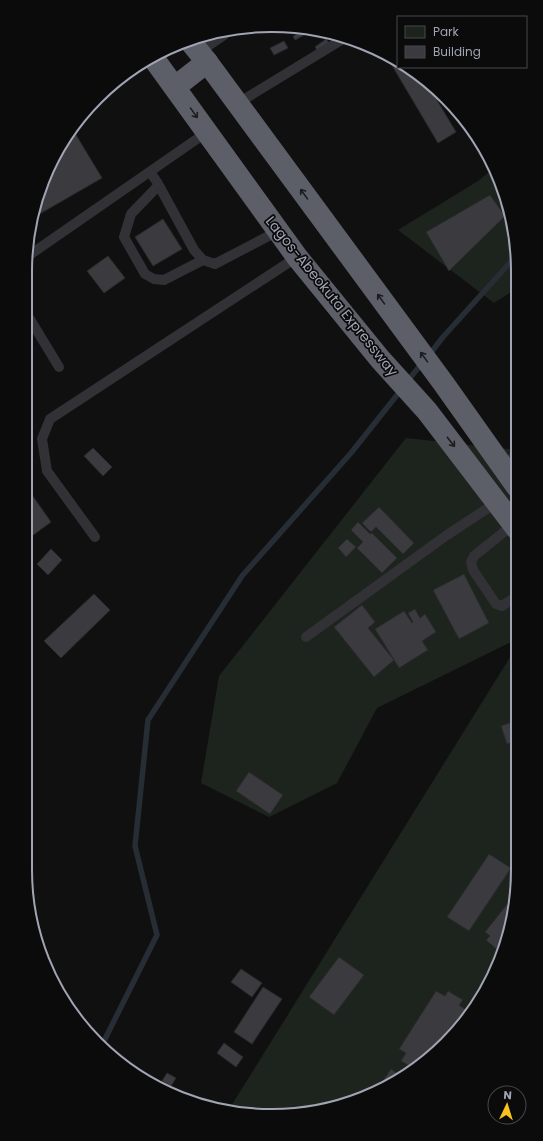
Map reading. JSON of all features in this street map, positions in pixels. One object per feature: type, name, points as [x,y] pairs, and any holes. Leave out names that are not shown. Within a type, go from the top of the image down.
[{"type":"highway","points":[[175,87],[199,52],[444,384],[509,460]]},
{"type":"highway","name":"Lagos-Abeokuta Expressway","points":[[156,62],[297,257],[380,359],[427,411],[511,521]]},
{"type":"lane","points":[[199,52],[218,38]]},
{"type":"lane","points":[[238,103],[338,42]]},
{"type":"lane","points":[[33,252],[207,132]]},
{"type":"lane","points":[[150,172],[194,250],[203,260],[215,264],[278,231]]},
{"type":"lane","points":[[158,186],[130,214],[124,237],[145,274],[154,279],[164,280],[203,260]]},
{"type":"lane","points":[[94,538],[47,471],[42,439],[50,419],[297,257]]},
{"type":"lane","points":[[32,323],[59,367]]},
{"type":"lane","points":[[306,637],[447,535],[497,502]]},
{"type":"lane","points":[[511,529],[474,556],[471,562],[473,570],[496,604],[502,606],[511,600]]},
{"type":"green space","points":[[489,172],[503,210],[509,240],[511,292],[494,303],[398,230],[478,181]]},
{"type":"green space","points":[[406,438],[511,449],[511,642],[377,708],[337,783],[269,817],[201,783],[219,676]]},
{"type":"green space","points":[[511,656],[511,870],[509,901],[503,931],[493,961],[471,1003],[441,1039],[417,1060],[405,1069],[363,1091],[333,1101],[303,1107],[272,1109],[232,1105]]},
{"type":"building","points":[[298,34],[305,34],[295,40],[293,36]]},
{"type":"building","points":[[326,39],[331,45],[319,53],[315,47]]},
{"type":"building","points":[[284,41],[288,48],[274,55],[270,48]]},
{"type":"building","points":[[391,64],[405,72],[434,96],[456,132],[438,143]]},
{"type":"building","points":[[76,135],[102,178],[39,214],[50,180],[73,137]]},
{"type":"building","points":[[490,195],[504,214],[504,217],[449,271],[426,232]]},
{"type":"building","points":[[163,219],[182,249],[153,266],[135,237]]},
{"type":"building","points":[[108,256],[125,278],[104,293],[87,271]]},
{"type":"building","points":[[93,448],[112,467],[103,476],[84,456]]},
{"type":"building","points":[[32,495],[51,522],[32,536]]},
{"type":"building","points":[[379,507],[414,543],[403,554],[376,527],[371,532],[362,523]]},
{"type":"building","points":[[358,522],[370,534],[372,533],[397,558],[382,573],[357,548],[363,542],[351,530]]},
{"type":"building","points":[[347,539],[356,547],[346,557],[338,548]]},
{"type":"building","points":[[51,549],[62,560],[48,575],[37,564]]},
{"type":"building","points":[[464,574],[489,623],[459,639],[433,590]]},
{"type":"building","points":[[94,594],[110,610],[61,658],[44,641]]},
{"type":"building","points":[[362,605],[375,622],[368,628],[394,660],[374,677],[334,627]]},
{"type":"building","points":[[415,609],[420,618],[425,614],[436,632],[422,641],[428,650],[399,668],[375,629],[404,611],[412,623],[413,622],[408,613]]},
{"type":"building","points":[[511,722],[511,743],[507,744],[501,726]]},
{"type":"building","points":[[249,772],[283,795],[270,814],[236,791]]},
{"type":"building","points":[[489,854],[511,868],[469,931],[447,917]]},
{"type":"building","points":[[509,902],[503,931],[497,949],[486,940],[490,936],[485,932]]},
{"type":"building","points":[[339,957],[364,975],[334,1015],[309,997]]},
{"type":"building","points":[[241,969],[262,983],[252,997],[231,982]]},
{"type":"building","points":[[263,987],[282,999],[252,1044],[234,1032]]},
{"type":"building","points":[[436,991],[445,996],[448,991],[463,1000],[459,1005],[466,1010],[462,1015],[441,1039],[409,1066],[401,1061],[406,1053],[399,1049]]},
{"type":"building","points":[[224,1043],[243,1057],[236,1067],[217,1053]]},
{"type":"building","points":[[391,1069],[397,1073],[391,1077],[383,1081]]},
{"type":"building","points":[[167,1073],[176,1078],[171,1086],[162,1081]]},
{"type":"waterway","points":[[429,355],[443,337],[510,262]]},
{"type":"waterway","points":[[406,383],[422,363]]},
{"type":"waterway","points":[[104,1041],[157,935],[135,846],[148,720],[242,576],[351,453],[401,390]]}]
